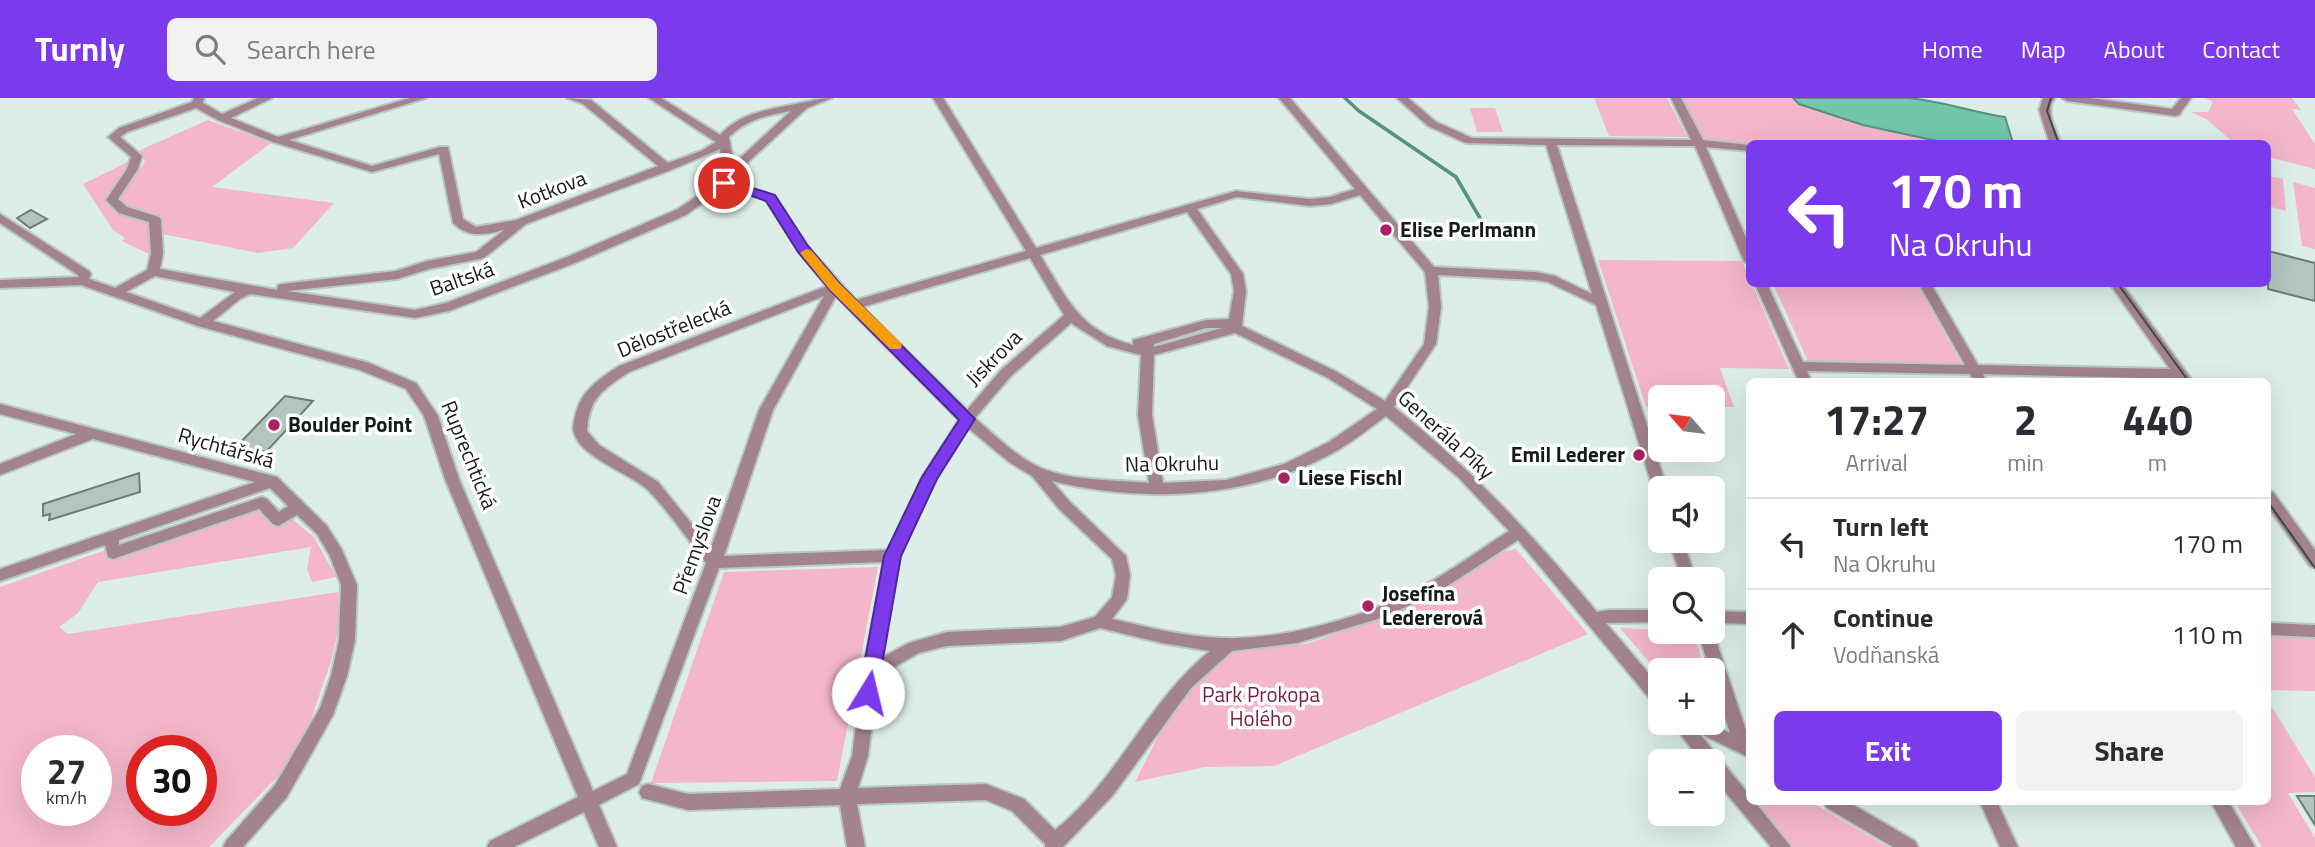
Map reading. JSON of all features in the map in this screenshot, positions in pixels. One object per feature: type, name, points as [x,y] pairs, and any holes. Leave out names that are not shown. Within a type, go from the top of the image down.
[{"type":"street","points":[[222,118],[267,98]]},
{"type":"street","points":[[277,140],[421,98]]},
{"type":"street","points":[[572,98],[587,102],[667,169]]},
{"type":"street","points":[[654,98],[724,142],[729,170],[724,183]]},
{"type":"street","name":"Baltská","points":[[153,272],[249,290],[415,314],[449,307],[682,212],[724,183],[750,154],[803,106],[827,98]]},
{"type":"street","points":[[938,98],[1071,316],[1088,332],[1112,343],[1148,347],[1236,326],[1240,291],[1237,274],[1189,208]]},
{"type":"street","points":[[1284,98],[1430,271],[1543,277],[1600,302]]},
{"type":"street","points":[[1676,98],[1746,252]]},
{"type":"street","points":[[2050,98],[2046,100],[2044,110],[2055,140]]},
{"type":"street","points":[[2067,98],[2175,113],[2186,98]]},
{"type":"street","points":[[1406,99],[1432,124],[1470,141],[1698,143],[1746,148]]},
{"type":"street","points":[[117,292],[153,272],[157,254],[155,220],[123,209],[112,200],[118,186],[134,171],[137,156],[113,137],[123,130],[198,101],[222,118],[277,140],[372,169],[444,149],[457,220],[463,228],[479,233],[522,221]]},
{"type":"street","name":"Kotkova","points":[[263,290],[397,275],[427,265],[480,255],[522,221],[667,169],[724,142],[724,136],[733,125],[759,113],[803,106]]},
{"type":"street","points":[[1551,142],[1656,476]]},
{"type":"street","name":"Na Okruhu","points":[[724,183],[770,198],[803,249],[835,287],[967,419],[1014,458],[1037,472],[1079,482],[1157,489],[1226,485],[1288,468],[1334,446],[1386,408],[1430,344],[1435,307],[1430,271]]},
{"type":"street","points":[[854,305],[1032,251],[1236,194],[1259,193],[1294,201],[1321,202],[1363,190]]},
{"type":"street","points":[[0,218],[85,274],[82,281],[0,284]]},
{"type":"street","name":"Ruprechtická","points":[[82,281],[202,323],[364,366],[411,387],[431,416],[452,479],[608,847]]},
{"type":"street","points":[[0,296],[17,282]]},
{"type":"street","name":"Přemyslova","points":[[496,847],[633,779],[714,562],[766,410],[835,287]]},
{"type":"street","name":"Dělostřelecká","points":[[714,562],[653,486],[594,449],[580,432],[581,410],[593,389],[624,369],[835,287]]},
{"type":"street","points":[[1761,287],[1804,378]]},
{"type":"street","points":[[1927,287],[1978,376]]},
{"type":"street","points":[[2118,287],[2184,378]]},
{"type":"street","points":[[202,323],[236,296],[249,290]]},
{"type":"street","name":"Jiskrova","points":[[847,795],[860,756],[871,672],[893,556],[930,477],[967,419],[1006,373],[1071,316]]},
{"type":"street","name":"Generála Píky","points":[[1236,326],[1306,360],[1386,408],[1438,450],[1519,532],[1648,685]]},
{"type":"street","points":[[1148,347],[1145,415],[1157,489]]},
{"type":"street","points":[[1799,366],[1978,376],[2184,378]]},
{"type":"street","name":"Rychtářská","points":[[0,409],[272,481],[327,538],[337,554],[349,585],[348,640],[339,677],[327,710],[281,792],[232,847]]},
{"type":"street","points":[[0,470],[93,433]]},
{"type":"street","points":[[1037,472],[1063,505],[1119,556],[1123,575],[1119,599],[1100,622]]},
{"type":"street","points":[[0,575],[272,481]]},
{"type":"street","points":[[2271,500],[2315,562]]},
{"type":"street","points":[[111,537],[113,553],[262,503],[278,520],[298,507]]},
{"type":"street","points":[[871,672],[915,648],[947,639],[1060,634],[1100,622],[1163,637],[1227,646],[1296,637],[1370,616],[1419,596],[1519,532]]},
{"type":"street","points":[[714,562],[893,556]]},
{"type":"street","points":[[1592,620],[1609,616],[1648,616]]},
{"type":"street","points":[[1725,617],[1746,618]]},
{"type":"street","points":[[2271,629],[2315,631]]},
{"type":"street","points":[[1710,644],[1746,747]]},
{"type":"street","points":[[648,792],[688,802],[986,792],[1018,805],[1054,844],[1090,810],[1122,772],[1181,687],[1227,646]]},
{"type":"street","points":[[1690,735],[1701,749]]},
{"type":"street","points":[[1718,735],[1746,749]]},
{"type":"street","points":[[1725,778],[1746,803]]},
{"type":"street","points":[[847,795],[856,847]]},
{"type":"street","points":[[1747,805],[1782,847]]},
{"type":"street","points":[[1838,805],[1909,847]]},
{"type":"street","points":[[1990,805],[2009,847]]},
{"type":"street","points":[[2222,805],[2246,847]]},
{"type":"green space","points":[[1594,98],[1667,98],[1687,137],[1609,136]]},
{"type":"green space","points":[[1681,98],[1793,98],[1800,104],[1932,140],[1746,140],[1746,146],[1711,141],[1704,138],[1694,125]]},
{"type":"green space","points":[[2205,98],[2292,98],[2301,110],[2292,109],[2315,144],[2315,169],[2271,158],[2271,140],[2230,140],[2206,119],[2191,112],[2208,112],[2213,102]]},
{"type":"green space","points":[[1470,108],[1495,108],[1503,132],[1477,132]]},
{"type":"green space","points":[[208,120],[271,143],[212,187],[334,203],[293,248],[258,253],[162,234],[160,221],[119,200],[120,189],[141,169],[145,161],[138,151]]},
{"type":"green space","points":[[132,160],[110,203],[119,210],[143,218],[153,225],[153,256],[122,241],[125,238],[113,230],[83,184]]},
{"type":"green space","points":[[2271,177],[2283,179],[2286,211],[2271,207]]},
{"type":"green space","points":[[2293,182],[2315,188],[2315,249],[2302,246]]},
{"type":"green space","points":[[1598,260],[1742,261],[1746,270],[1746,287],[1753,287],[1789,369],[1720,368],[1734,407],[1726,407],[1726,385],[1648,385],[1648,407]]},
{"type":"green space","points":[[1774,287],[1919,287],[1961,363],[1808,361]]},
{"type":"green space","points":[[263,495],[314,537],[336,577],[312,582],[307,569],[311,547],[98,582],[78,613],[59,627],[68,634],[338,592],[339,627],[331,661],[309,726],[286,768],[209,847],[0,847],[0,587]]},
{"type":"green space","name":"Park Prokopa Holého","points":[[1516,549],[1588,634],[1274,766],[1205,767],[1135,782],[1180,693],[1209,673],[1226,653],[1239,649],[1306,644],[1324,638],[1423,599],[1503,552]]},
{"type":"green space","points":[[878,567],[837,781],[651,783],[724,572]]},
{"type":"green space","points":[[1620,628],[1648,630],[1648,644],[1697,644],[1702,658],[1648,658],[1648,661]]},
{"type":"green space","points":[[2271,635],[2315,635],[2315,691],[2271,690]]},
{"type":"green space","points":[[2271,706],[2315,777],[2315,792],[2288,793],[2315,838],[2315,847],[2262,847],[2237,805],[2271,805]]},
{"type":"green space","points":[[1755,805],[1816,805],[1888,847],[1790,847]]},
{"type":"shaded area","points":[[1793,98],[1908,98],[1933,102],[2005,117],[2012,140],[1932,140],[1863,125],[1799,104]]},
{"type":"building","points":[[31,210],[47,219],[30,228],[17,218]]},
{"type":"building","points":[[2271,252],[2315,263],[2315,301],[2268,289],[2271,287]]},
{"type":"building","name":"Boulder Point","points":[[285,396],[313,401],[266,452],[237,446]]},
{"type":"building","points":[[139,473],[140,492],[49,520],[50,514],[43,516],[43,504]]},
{"type":"building","points":[[2297,796],[2315,796],[2315,825]]},
{"type":"waterway","points":[[1345,98],[1359,111],[1456,177],[1484,225]]},
{"type":"tram line","points":[[2051,98],[2047,111],[2058,140]]},
{"type":"tram line","points":[[2120,287],[2186,378]]},
{"type":"tram line","points":[[2271,506],[2315,568]]},
{"type":"slow traffic","points":[[806,253],[835,287],[895,346]]},
{"type":"place","name":"Elise Perlmann","points":[[1386,230]]},
{"type":"place","name":"Boulder Point","points":[[274,425]]},
{"type":"place","name":"Emil Lederer","points":[[1639,455]]},
{"type":"place","name":"Liese Fischl","points":[[1284,478]]},
{"type":"place","name":"Josefína Ledererová","points":[[1368,606]]},
{"type":"route","points":[[724,183],[737,185],[770,198],[789,223],[803,249],[835,287],[967,419],[930,477],[893,556],[868,693]]}]
